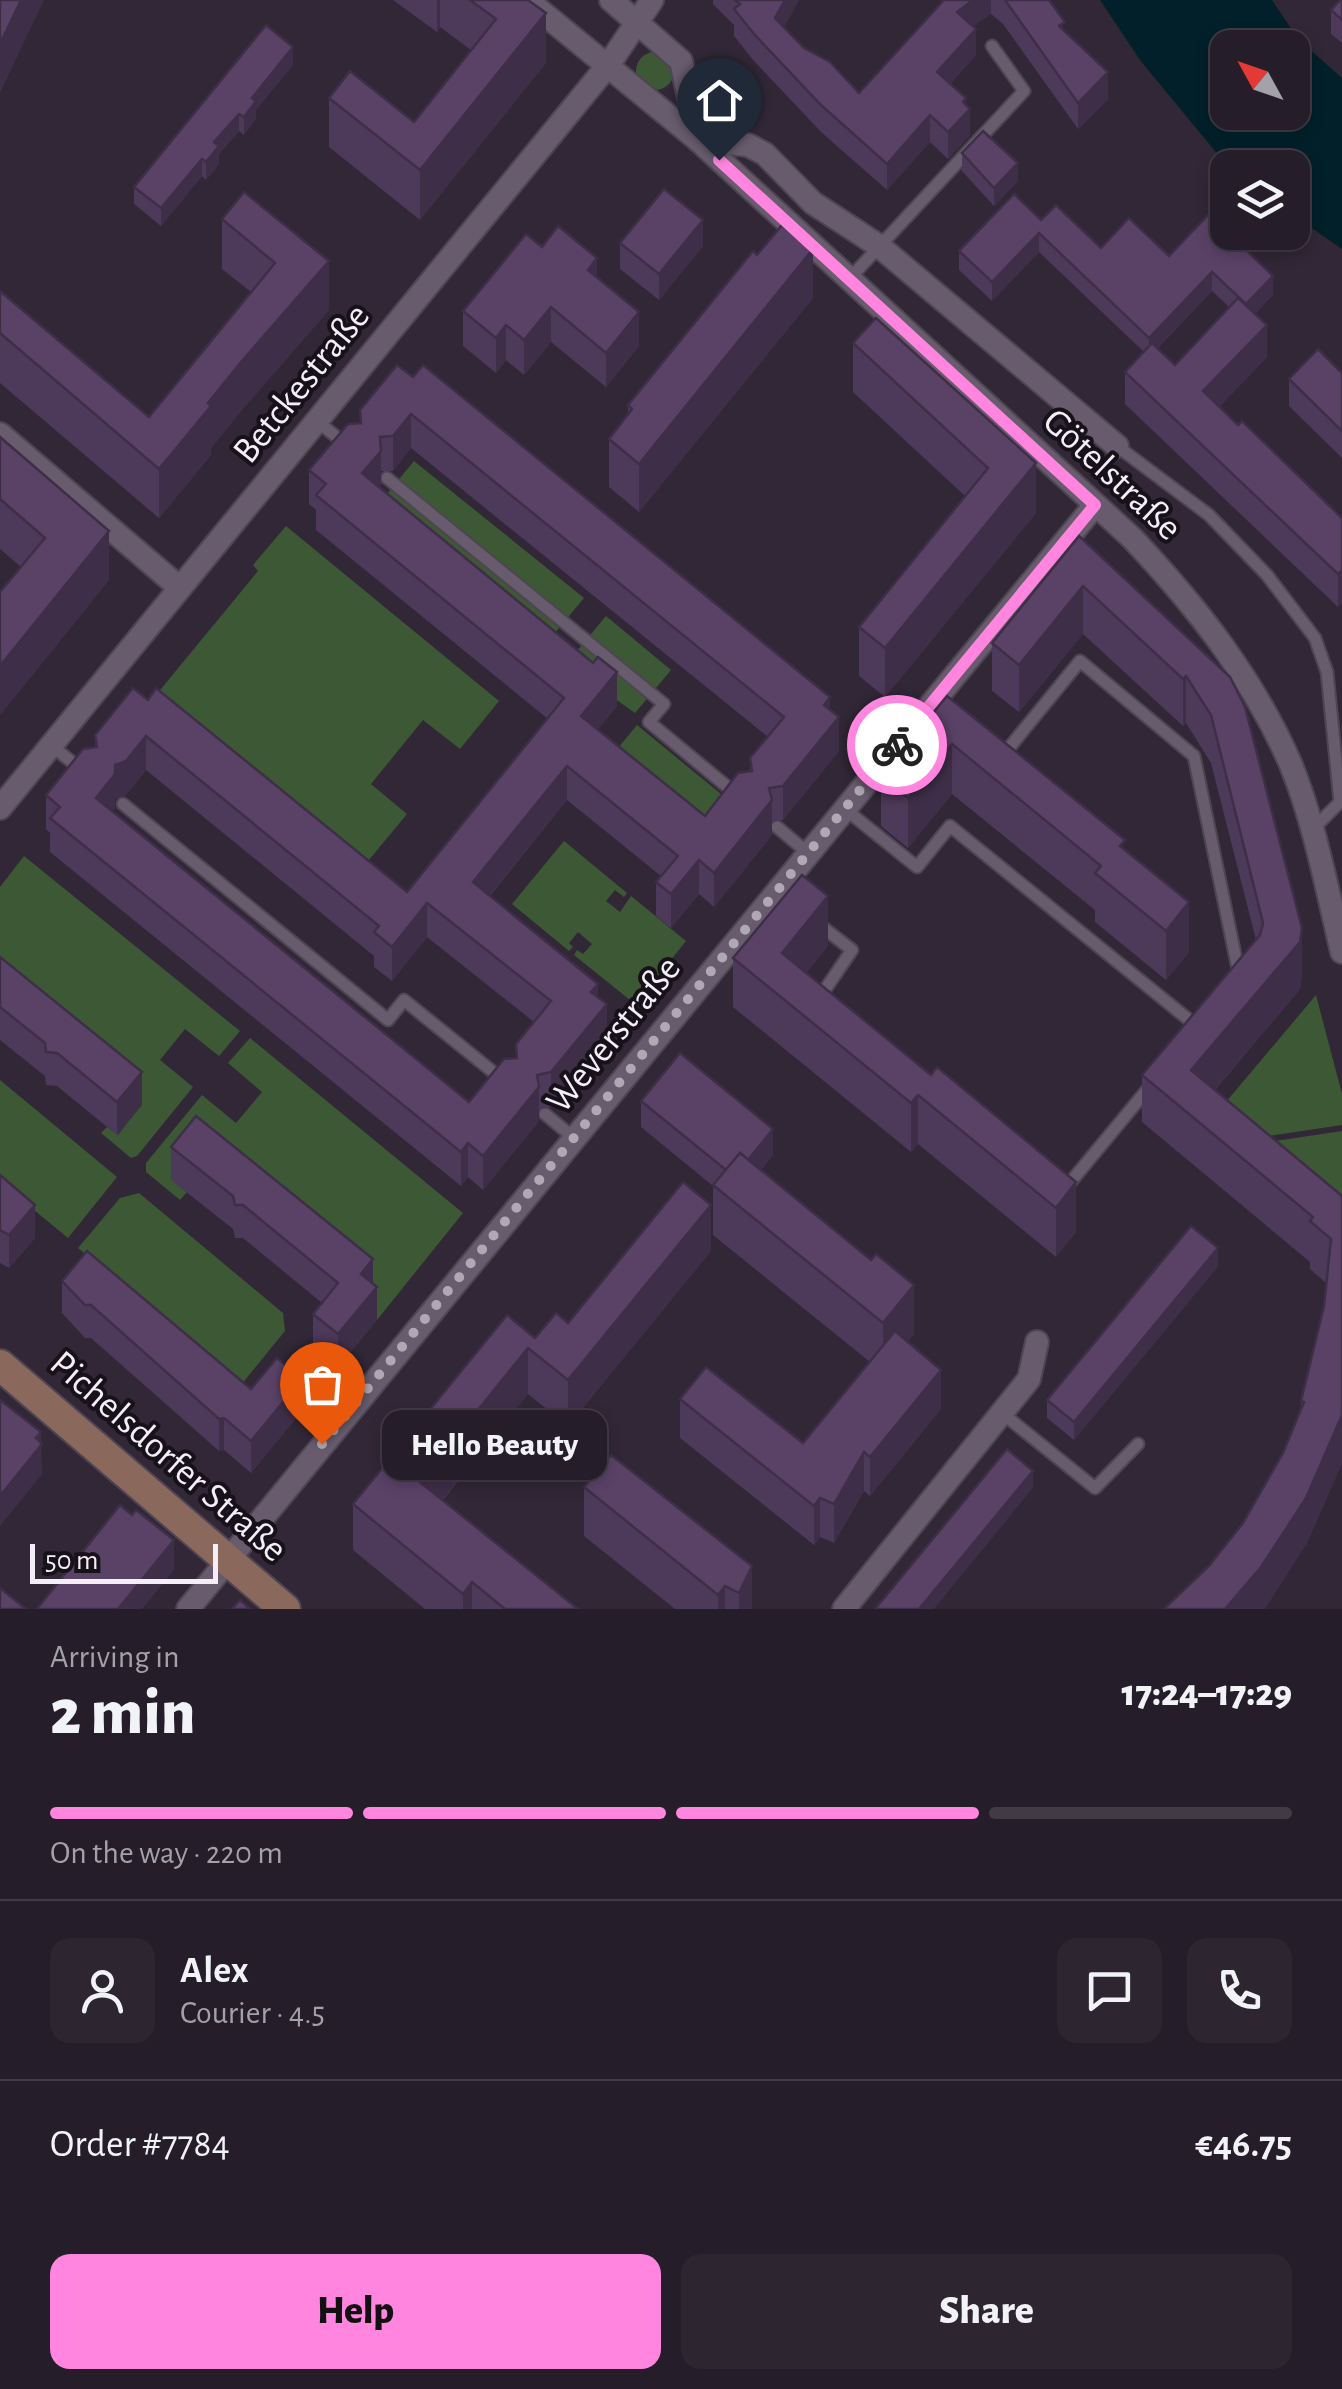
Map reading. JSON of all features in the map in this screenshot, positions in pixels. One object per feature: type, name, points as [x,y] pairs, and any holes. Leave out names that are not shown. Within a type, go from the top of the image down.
[{"type":"street","name":"Götelstraße","points":[[527,0],[698,140],[1095,505],[1190,601],[1230,656],[1291,766],[1312,830],[1342,952]]},
{"type":"street","points":[[611,0],[681,62],[698,140],[748,145],[765,154],[813,203],[879,246],[1117,446]]},
{"type":"street","name":"Betckestraße","points":[[0,808],[609,64],[652,0]]},
{"type":"street","points":[[0,434],[180,588]]},
{"type":"street","name":"Weverstraße","points":[[188,1609],[574,1138],[784,896],[808,853],[934,713],[1095,505]]},
{"type":"street","points":[[844,1609],[1029,1379],[1037,1342]]},
{"type":"street","name":"Pichelsdorfer Straße","points":[[0,1365],[285,1609]]},
{"type":"lane","points":[[850,278],[1024,92],[992,46]]},
{"type":"lane","points":[[317,421],[354,451]]},
{"type":"lane","points":[[1117,446],[1209,515],[1267,575],[1315,638],[1327,672],[1340,802],[1312,830]]},
{"type":"lane","points":[[386,478],[664,704],[648,722],[744,800]]},
{"type":"lane","points":[[983,754],[995,764],[1080,661],[1194,756],[1240,979],[1230,991]]},
{"type":"lane","points":[[52,746],[89,776]]},
{"type":"lane","points":[[124,804],[388,1020],[404,1000],[510,1086]]},
{"type":"lane","points":[[845,809],[917,866],[950,826],[1199,1028]]},
{"type":"lane","points":[[777,828],[808,853]]},
{"type":"lane","points":[[804,912],[852,950],[817,995],[832,1008]]},
{"type":"lane","points":[[1187,1042],[1209,1016]]},
{"type":"lane","points":[[1044,1183],[1059,1196],[1164,1070]]},
{"type":"lane","points":[[544,1114],[574,1138]]},
{"type":"lane","points":[[1002,1413],[1095,1488],[1138,1444]]},
{"type":"green space","points":[[655,52],[669,57],[674,71],[669,85],[655,90],[641,85],[636,71],[641,57]]},
{"type":"green space","points":[[414,461],[584,598],[545,645],[376,507]]},
{"type":"green space","points":[[286,526],[499,701],[460,749],[423,720],[371,784],[407,814],[364,866],[156,695],[258,571],[253,565]]},
{"type":"green space","points":[[606,616],[671,670],[635,713],[566,664]]},
{"type":"green space","points":[[637,725],[732,803],[713,826],[618,748]]},
{"type":"green space","points":[[564,841],[627,893],[624,897],[615,890],[606,901],[620,912],[631,896],[686,941],[635,1004],[574,955],[577,950],[583,954],[592,944],[578,932],[569,943],[573,947],[569,951],[512,904]]},
{"type":"green space","points":[[24,856],[240,1031],[219,1056],[185,1029],[160,1060],[193,1087],[137,1156],[131,1158],[101,1133],[107,1127],[118,1135],[141,1105],[0,990],[0,887]]},
{"type":"green space","points":[[1316,995],[1342,1094],[1342,1125],[1242,1140],[1215,1115]]},
{"type":"green space","points":[[250,1038],[463,1213],[377,1320],[172,1179],[187,1192],[180,1200],[146,1172],[146,1163],[202,1095],[236,1123],[262,1092],[228,1063]]},
{"type":"green space","points":[[0,1080],[117,1177],[68,1238],[0,1182]]},
{"type":"green space","points":[[1342,1131],[1342,1222],[1249,1145]]},
{"type":"green space","points":[[139,1193],[283,1313],[285,1331],[241,1385],[78,1248],[120,1198]]},
{"type":"water","points":[[1100,0],[1272,0],[1292,30],[1210,30],[1210,130],[1310,130],[1310,50],[1342,78],[1342,249],[1310,227],[1310,150],[1214,150],[1140,60]]},
{"type":"building","points":[[0,0],[21,0],[0,44]]},
{"type":"building","points":[[470,0],[528,0],[546,13],[420,170],[329,98],[350,71],[414,122],[496,19]]},
{"type":"building","points":[[735,0],[785,0],[775,18],[804,48],[830,62],[859,93],[944,0],[973,0],[957,12],[976,29],[937,72],[966,98],[963,102],[970,109],[948,132],[930,115],[887,164],[821,105],[754,34],[734,9],[740,4]]},
{"type":"building","points":[[1005,0],[1049,0],[1065,22],[1059,26],[1108,72],[1078,103]]},
{"type":"building","points":[[1342,0],[1342,20],[1331,10]]},
{"type":"building","points":[[266,25],[293,47],[252,98],[256,101],[244,117],[239,114],[214,142],[219,146],[206,162],[202,159],[161,208],[134,187]]},
{"type":"building","points":[[983,131],[1018,163],[994,188],[962,153]]},
{"type":"building","points":[[664,189],[703,220],[659,274],[620,243]]},
{"type":"building","points":[[244,192],[329,261],[241,362],[159,469],[0,333],[0,291],[149,417],[275,263],[222,219]]},
{"type":"building","points":[[1014,194],[1041,220],[1056,205],[1101,248],[1129,218],[1169,256],[1209,214],[1210,250],[1246,250],[1273,276],[1246,304],[1212,272],[1149,338],[1039,233],[992,282],[959,251]]},
{"type":"building","points":[[782,225],[813,249],[639,464],[609,439],[632,409],[628,405],[753,251],[757,255]]},
{"type":"building","points":[[558,226],[597,258],[588,270],[639,312],[606,353],[551,307],[524,340],[506,325],[496,338],[463,311],[526,234],[542,247]]},
{"type":"building","points":[[1238,298],[1267,325],[1203,391],[1238,425],[1242,421],[1342,518],[1342,571],[1338,574],[1125,372],[1152,343],[1175,365]]},
{"type":"building","points":[[876,318],[1036,463],[885,648],[859,627],[988,468],[853,343]]},
{"type":"building","points":[[1318,349],[1342,373],[1342,431],[1289,379]]},
{"type":"building","points":[[397,365],[413,377],[423,365],[830,697],[824,705],[839,717],[783,786],[769,788],[772,800],[714,873],[699,860],[671,894],[656,882],[678,856],[567,766],[473,882],[598,984],[591,992],[607,1004],[551,1072],[537,1075],[539,1087],[483,1156],[468,1143],[461,1152],[50,818],[60,807],[46,795],[83,749],[97,747],[95,735],[133,688],[148,700],[156,688],[407,892],[564,698],[316,495],[326,484],[309,470],[348,424],[361,423],[360,410]],"holes":[[[411,414],[784,717],[750,758],[752,771],[738,773],[705,816],[581,716],[617,672],[598,657],[593,663],[362,473],[381,451],[380,437],[393,436]],[[146,736],[379,926],[374,932],[392,947],[427,903],[551,1001],[516,1044],[517,1058],[504,1059],[469,1102],[96,798],[115,774],[115,765],[126,761]]]},
{"type":"building","points":[[0,437],[109,531],[0,666],[0,592],[45,538],[0,499]]},
{"type":"building","points":[[1079,536],[1230,677],[1245,707],[1302,928],[1300,942],[1191,1070],[1342,1196],[1342,1415],[1306,1498],[1261,1567],[1225,1609],[1164,1609],[1209,1566],[1243,1523],[1283,1453],[1304,1402],[1301,1401],[1324,1306],[1331,1239],[1310,1221],[1313,1217],[1142,1075],[1260,935],[1263,923],[1211,715],[1186,676],[1183,679],[1083,586],[1019,665],[992,643]]},
{"type":"building","points":[[947,696],[1125,840],[1120,846],[1189,902],[1166,931],[1095,873],[1101,866],[952,744],[908,798],[881,777]]},
{"type":"building","points":[[802,875],[828,896],[782,953],[931,1075],[937,1067],[1076,1182],[1056,1208],[918,1095],[911,1103],[733,958]]},
{"type":"building","points":[[0,957],[142,1072],[117,1102],[57,1053],[46,1052],[45,1043],[0,1007]]},
{"type":"building","points":[[680,1053],[773,1129],[748,1160],[740,1153],[726,1170],[641,1101]]},
{"type":"building","points":[[196,1116],[373,1259],[361,1274],[377,1287],[338,1334],[313,1314],[338,1283],[243,1205],[235,1205],[233,1196],[171,1147]]},
{"type":"building","points":[[740,1153],[871,1260],[876,1254],[914,1285],[883,1323],[713,1185]]},
{"type":"building","points":[[0,1175],[35,1205],[9,1235],[0,1230]]},
{"type":"building","points":[[683,1182],[711,1205],[568,1380],[528,1348],[420,1482],[578,1609],[505,1609],[472,1582],[463,1594],[353,1504],[507,1315],[535,1338],[556,1313],[568,1323]]},
{"type":"building","points":[[1191,1226],[1218,1248],[1074,1422],[1047,1400]]},
{"type":"building","points":[[87,1251],[251,1389],[277,1358],[302,1379],[251,1441],[224,1418],[219,1419],[62,1281]]},
{"type":"building","points":[[895,1331],[941,1370],[870,1457],[864,1452],[834,1504],[820,1498],[814,1506],[680,1399],[706,1367],[803,1443]]},
{"type":"building","points":[[0,1400],[41,1432],[36,1438],[42,1444],[0,1496]]},
{"type":"building","points":[[1007,1449],[1033,1471],[919,1609],[875,1609]]},
{"type":"building","points":[[611,1455],[752,1566],[739,1593],[725,1586],[718,1595],[584,1487]]},
{"type":"building","points":[[120,1505],[132,1515],[136,1510],[174,1540],[118,1609],[37,1609]]},
{"type":"building","points":[[0,1588],[26,1609],[0,1609]]},
{"type":"building","points":[[240,1600],[250,1609],[232,1609]]},
{"type":"way so far","points":[[322,1444],[897,745]]},
{"type":"place","name":"Hello Beauty","points":[[322,1444]]},
{"type":"route","points":[[719,160],[1095,505],[897,745]]}]
